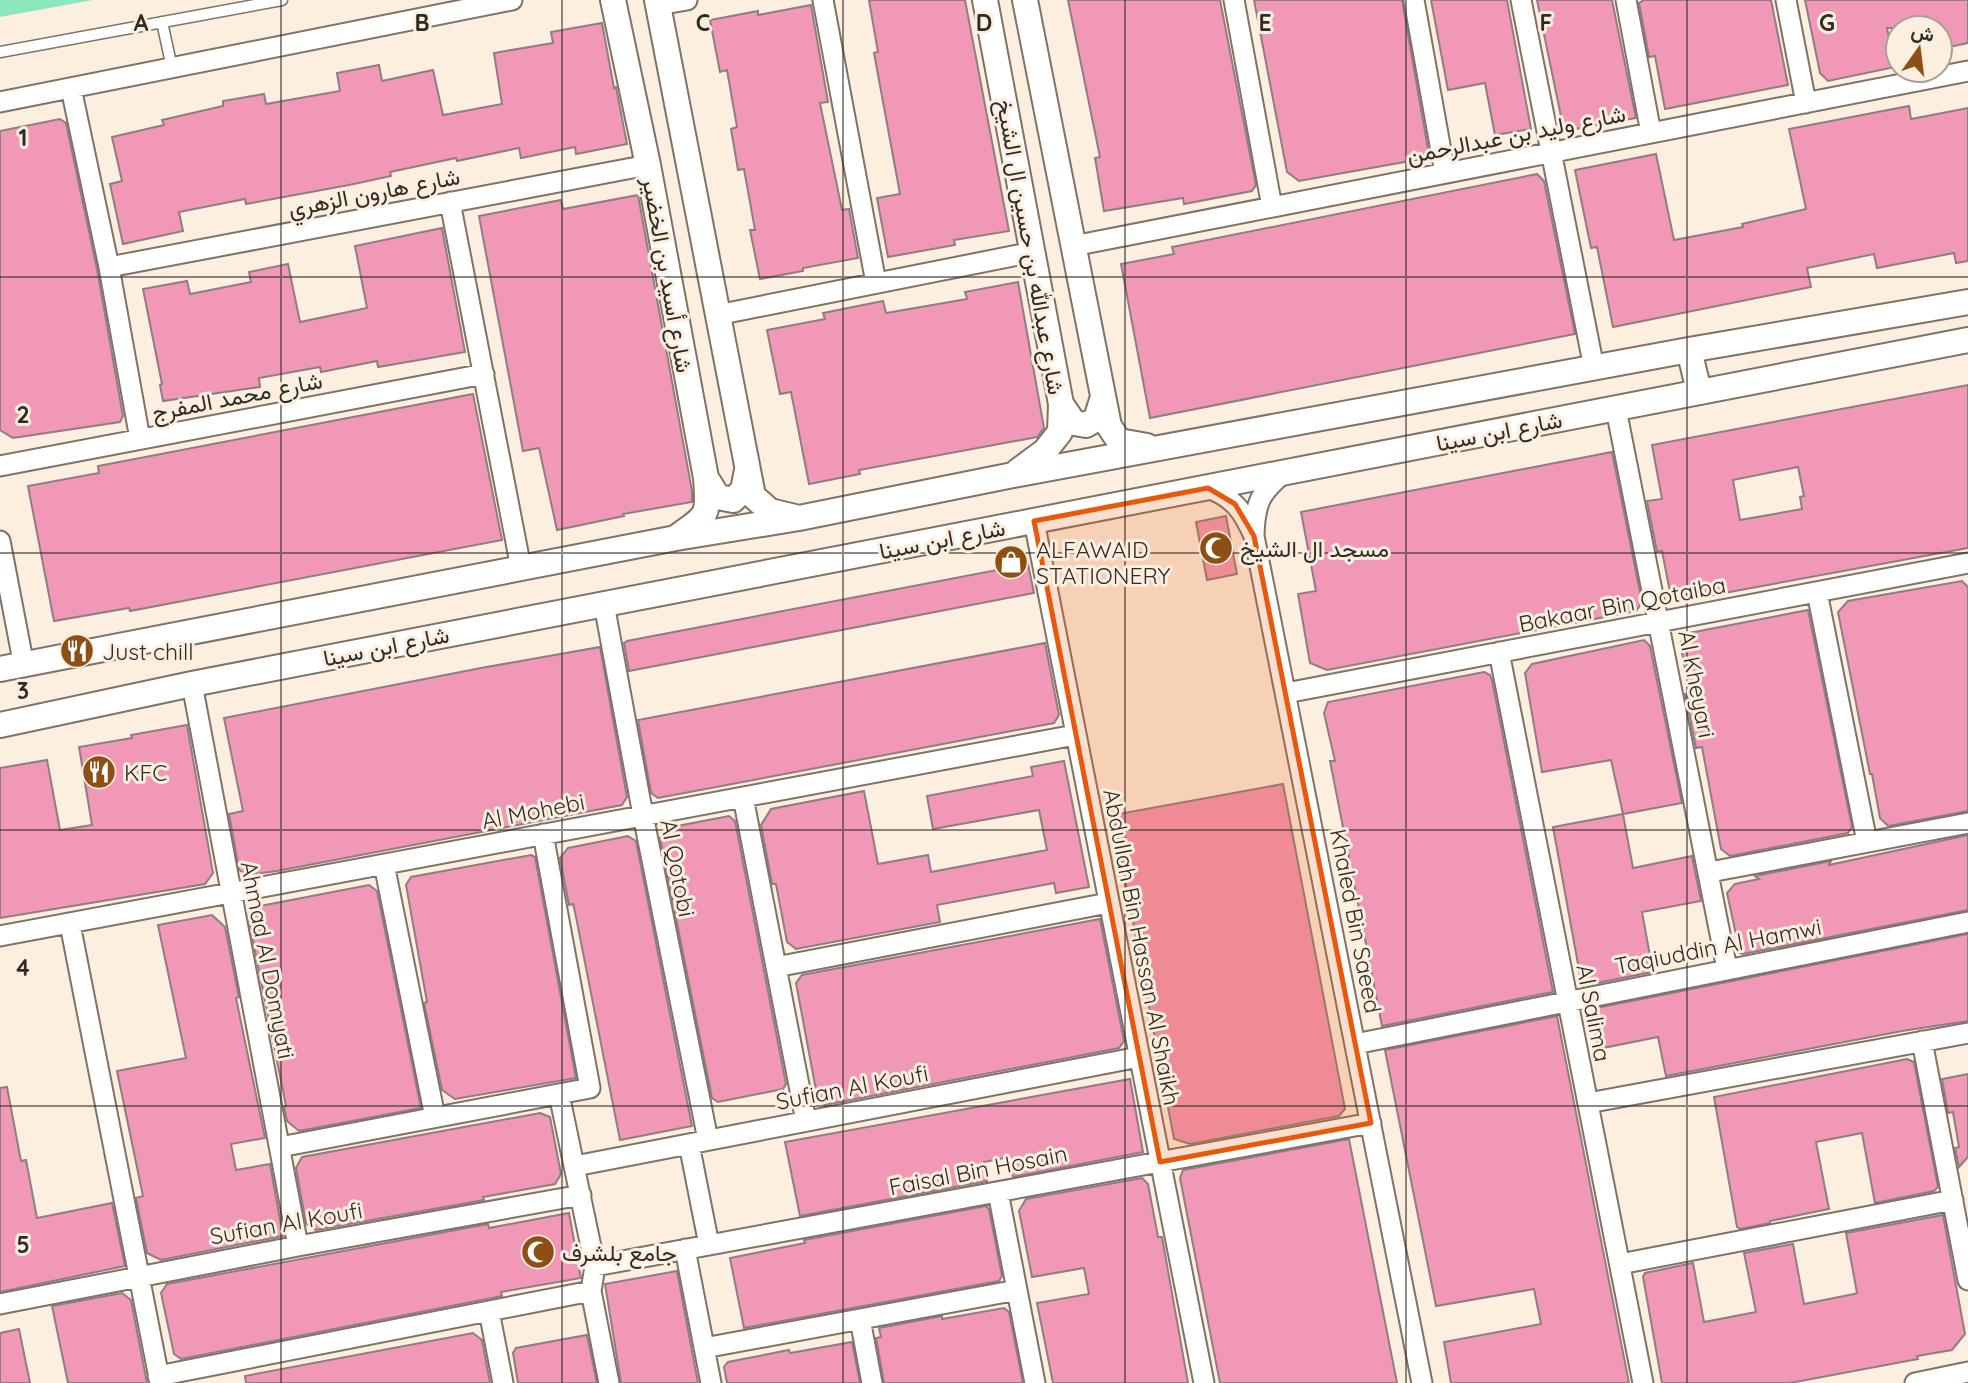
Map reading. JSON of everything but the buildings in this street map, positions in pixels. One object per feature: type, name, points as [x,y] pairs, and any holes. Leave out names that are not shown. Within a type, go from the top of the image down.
[{"type":"street","points":[[0,102],[172,68],[418,9],[512,0]]},
{"type":"street","name":"شارع أسيد بن الخضير","points":[[612,0],[648,165],[706,478],[708,501],[703,519],[676,538]]},
{"type":"street","points":[[657,3],[687,0]]},
{"type":"street","points":[[822,0],[876,283]]},
{"type":"street","name":"شارع عبدالله بن حسين ال الشيخ","points":[[985,0],[1061,404],[1060,432],[1045,451],[1013,475]]},
{"type":"street","name":"شارع عبدالله بن حسين ال الشيخ","points":[[1025,0],[1109,426],[1119,441],[1158,448]]},
{"type":"street","points":[[1234,0],[1272,207]]},
{"type":"street","points":[[1414,0],[1445,173]]},
{"type":"street","points":[[1521,0],[1594,368]]},
{"type":"street","points":[[1626,0],[1651,133]]},
{"type":"street","points":[[1786,0],[1806,103]]},
{"type":"street","name":"شارع أسيد بن الخضير","points":[[657,3],[753,496],[770,511],[800,518]]},
{"type":"street","name":"شارع وليد بن عبدالرحمن","points":[[1073,246],[1968,71]]},
{"type":"street","points":[[71,88],[109,267],[140,439]]},
{"type":"street","name":"شارع هارون الزهري","points":[[109,267],[648,165]]},
{"type":"street","points":[[450,202],[521,568]]},
{"type":"street","points":[[717,315],[1032,252]]},
{"type":"street","name":"شارع ابن سينا","points":[[12,667],[676,538],[800,518],[1013,475],[1689,350],[1968,302]]},
{"type":"street","name":"شارع ابن سينا","points":[[0,725],[192,684],[1968,340]]},
{"type":"street","points":[[1689,350],[1699,391]]},
{"type":"street","name":"شارع محمد المفرج","points":[[0,466],[484,374]]},
{"type":"street","points":[[1061,404],[1074,423],[1086,425],[1096,419],[1102,400]]},
{"type":"street","name":"Al Kheyari","points":[[1616,409],[1710,872],[1727,969]]},
{"type":"street","points":[[706,478],[718,497],[733,500],[743,490],[747,470]]},
{"type":"street","points":[[1254,536],[1259,499],[1268,485],[1285,472]]},
{"type":"street","name":"Khaled Bin Saeed","points":[[1208,488],[1225,495],[1235,504],[1247,519],[1254,536],[1422,1383]]},
{"type":"street","name":"Abdullah Bin Hassan Al Shaikh","points":[[1034,521],[1203,1383]]},
{"type":"street","points":[[0,541],[12,667]]},
{"type":"street","name":"Bakaar Bin Qotaiba","points":[[1286,693],[1968,563]]},
{"type":"street","points":[[1817,592],[1867,842]]},
{"type":"street","name":"Al Qotobi","points":[[604,604],[699,1142],[709,1245]]},
{"type":"street","name":"Al Salima","points":[[1499,652],[1643,1383]]},
{"type":"street","name":"Ahmad Al Domyati","points":[[192,684],[298,1246]]},
{"type":"street","name":"Al Mohebi","points":[[0,936],[1075,735]]},
{"type":"street","points":[[743,797],[806,1121]]},
{"type":"street","points":[[1710,872],[1968,823]]},
{"type":"street","points":[[280,1147],[590,1088],[543,834]]},
{"type":"street","points":[[384,864],[435,1117]]},
{"type":"street","points":[[776,967],[1108,903]]},
{"type":"street","name":"Taqiuddin Al Hamwi","points":[[1355,1044],[1968,922]]},
{"type":"street","points":[[70,924],[159,1380],[591,1291]]},
{"type":"street","points":[[1588,1103],[1968,1033]]},
{"type":"street","points":[[1922,1041],[1968,1280]]},
{"type":"street","name":"Sufian Al Koufi","points":[[575,1166],[1139,1057]]},
{"type":"street","points":[[559,1094],[595,1266],[591,1291],[609,1383]]},
{"type":"street","name":"Faisal Bin Hosain","points":[[595,1266],[1371,1123]]},
{"type":"street","points":[[999,1192],[1035,1383]]},
{"type":"street","name":"Sufian Al Koufi","points":[[0,1304],[581,1195]]},
{"type":"street","points":[[1620,1264],[1953,1200]]},
{"type":"street","points":[[685,1250],[711,1383]]},
{"type":"street","points":[[704,1348],[1017,1290]]},
{"type":"street","points":[[489,1311],[503,1383]]},
{"type":"street","points":[[860,1319],[872,1383]]},
{"type":"street","points":[[1915,1383],[1968,1372]]},
{"type":"lane","points":[[0,52],[282,0]]},
{"type":"lane","points":[[162,22],[172,68]]},
{"type":"highlighted area","points":[[1208,488],[1235,504],[1254,536],[1371,1123],[1160,1162],[1034,521]]},
{"type":"green space","points":[[0,0],[93,0],[0,17]]},
{"type":"place","name":"مسجد ال الشيخ","points":[[1216,548]]},
{"type":"place","name":"ALFAWAID STATIONERY","points":[[1011,562]]},
{"type":"place","name":"Just chill","points":[[77,651]]},
{"type":"place","name":"KFC","points":[[99,772]]},
{"type":"place","name":"جامع بلشرف","points":[[538,1252]]}]
